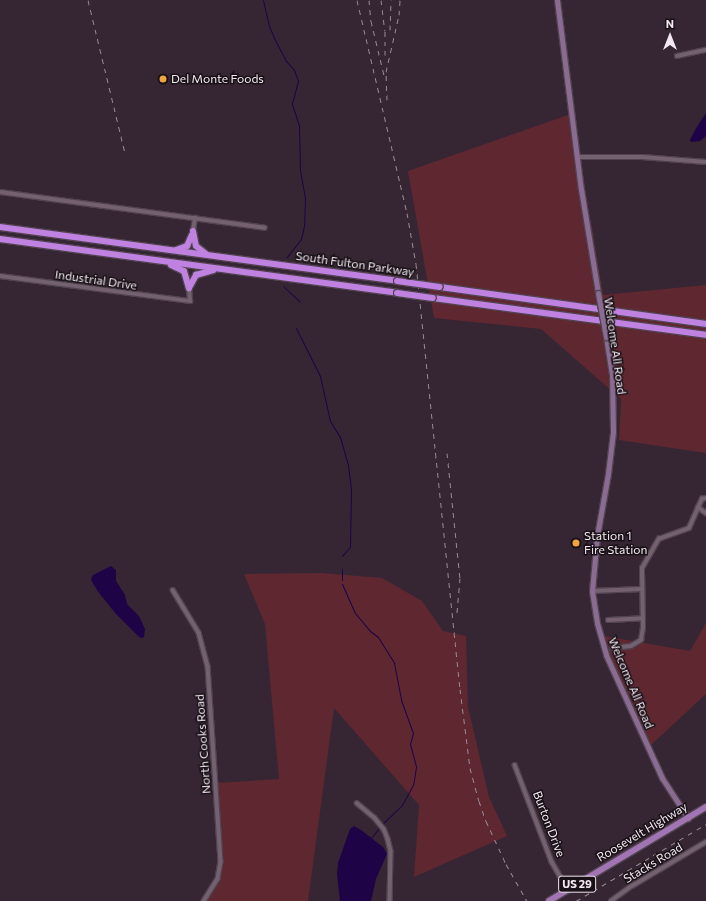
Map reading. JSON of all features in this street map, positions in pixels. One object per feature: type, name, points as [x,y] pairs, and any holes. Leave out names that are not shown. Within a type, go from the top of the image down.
[{"type":"highway","name":"South Fulton Parkway","points":[[0,227],[706,324]]},
{"type":"highway","points":[[174,251],[187,246],[193,231]]},
{"type":"highway","points":[[193,231],[197,248],[210,256]]},
{"type":"highway","name":"South Fulton Parkway","points":[[0,239],[706,336]]},
{"type":"highway","points":[[153,259],[181,269],[186,273],[189,288]]},
{"type":"highway","points":[[189,288],[193,278],[200,273],[224,269]]},
{"type":"main road","name":"Roosevelt Highway","points":[[549,901],[706,807]]},
{"type":"street","name":"Welcome All Road","points":[[557,0],[567,86],[579,157],[582,188],[598,293],[612,374],[613,432],[610,462],[596,542],[592,591],[600,636],[608,659],[662,778],[688,818]]},
{"type":"street","points":[[678,56],[706,50]]},
{"type":"street","points":[[579,157],[642,157],[706,162]]},
{"type":"street","points":[[0,192],[265,228]]},
{"type":"street","points":[[193,231],[195,218]]},
{"type":"street","name":"Industrial Drive","points":[[0,276],[190,301],[189,288]]},
{"type":"street","points":[[612,648],[631,646],[641,640],[643,618],[642,568],[659,539],[689,528],[698,506],[702,499],[706,498]]},
{"type":"street","points":[[698,506],[706,513]]},
{"type":"street","points":[[592,591],[642,589]]},
{"type":"street","name":"North Cooks Road","points":[[173,590],[199,633],[208,666],[221,852],[218,879],[204,901]]},
{"type":"street","points":[[608,620],[643,618]]},
{"type":"street","name":"Burton Drive","points":[[515,765],[552,862],[568,890]]},
{"type":"street","points":[[357,803],[375,818],[384,829],[388,839],[391,851],[390,901]]},
{"type":"street","name":"Stacks Road","points":[[611,901],[632,886],[706,842]]},
{"type":"shaded area","points":[[706,113],[706,136],[700,141],[691,142],[690,140],[695,130]]},
{"type":"shaded area","points":[[571,114],[603,295],[706,285],[706,453],[619,440],[621,399],[541,329],[434,318],[408,171]]},
{"type":"shaded area","points":[[111,566],[116,570],[116,581],[125,595],[127,604],[139,616],[145,629],[144,637],[142,638],[139,637],[116,614],[92,582],[91,579],[93,575]]},
{"type":"shaded area","points":[[322,573],[382,578],[422,601],[443,631],[466,636],[468,707],[489,797],[507,836],[414,877],[419,805],[334,708],[308,901],[203,901],[221,866],[216,783],[279,779],[265,624],[244,574]]},
{"type":"shaded area","points":[[706,623],[706,694],[651,745],[623,691],[604,636],[690,651]]},
{"type":"shaded area","points":[[354,826],[383,847],[387,854],[376,879],[371,901],[340,901],[337,874],[338,863],[350,829]]},
{"type":"waterway","points":[[263,0],[269,26],[275,40],[286,61],[294,70],[298,81],[292,104],[299,126],[300,170],[305,199],[304,226],[301,239],[287,257]]},
{"type":"waterway","points":[[283,286],[300,302]]},
{"type":"waterway","points":[[296,328],[320,376],[330,421],[340,437],[348,465],[351,489],[350,547],[342,556]]},
{"type":"waterway","points":[[342,569],[342,580]]},
{"type":"waterway","points":[[342,584],[355,613],[370,631],[378,637],[394,663],[401,700],[413,733],[410,744],[416,767],[413,785],[402,805],[382,824]]},
{"type":"waterway","points":[[371,838],[379,828]]},
{"type":"railway","points":[[88,0],[125,153]]},
{"type":"railway","points":[[357,0],[407,213],[416,264],[460,689],[470,768],[486,821],[506,864],[527,901]]},
{"type":"railway","points":[[369,0],[371,21],[384,75]]},
{"type":"railway","points":[[381,0],[385,31],[385,55]]},
{"type":"railway","points":[[390,30],[391,0]]},
{"type":"railway","points":[[387,100],[386,72],[399,15],[400,0]]},
{"type":"railway","points":[[447,453],[460,578],[457,616]]},
{"type":"railway","points":[[576,901],[706,824]]},
{"type":"place","name":"Del Monte Foods","points":[[163,79]]},
{"type":"place","name":"Station 1 Fire Station","points":[[576,543]]}]
